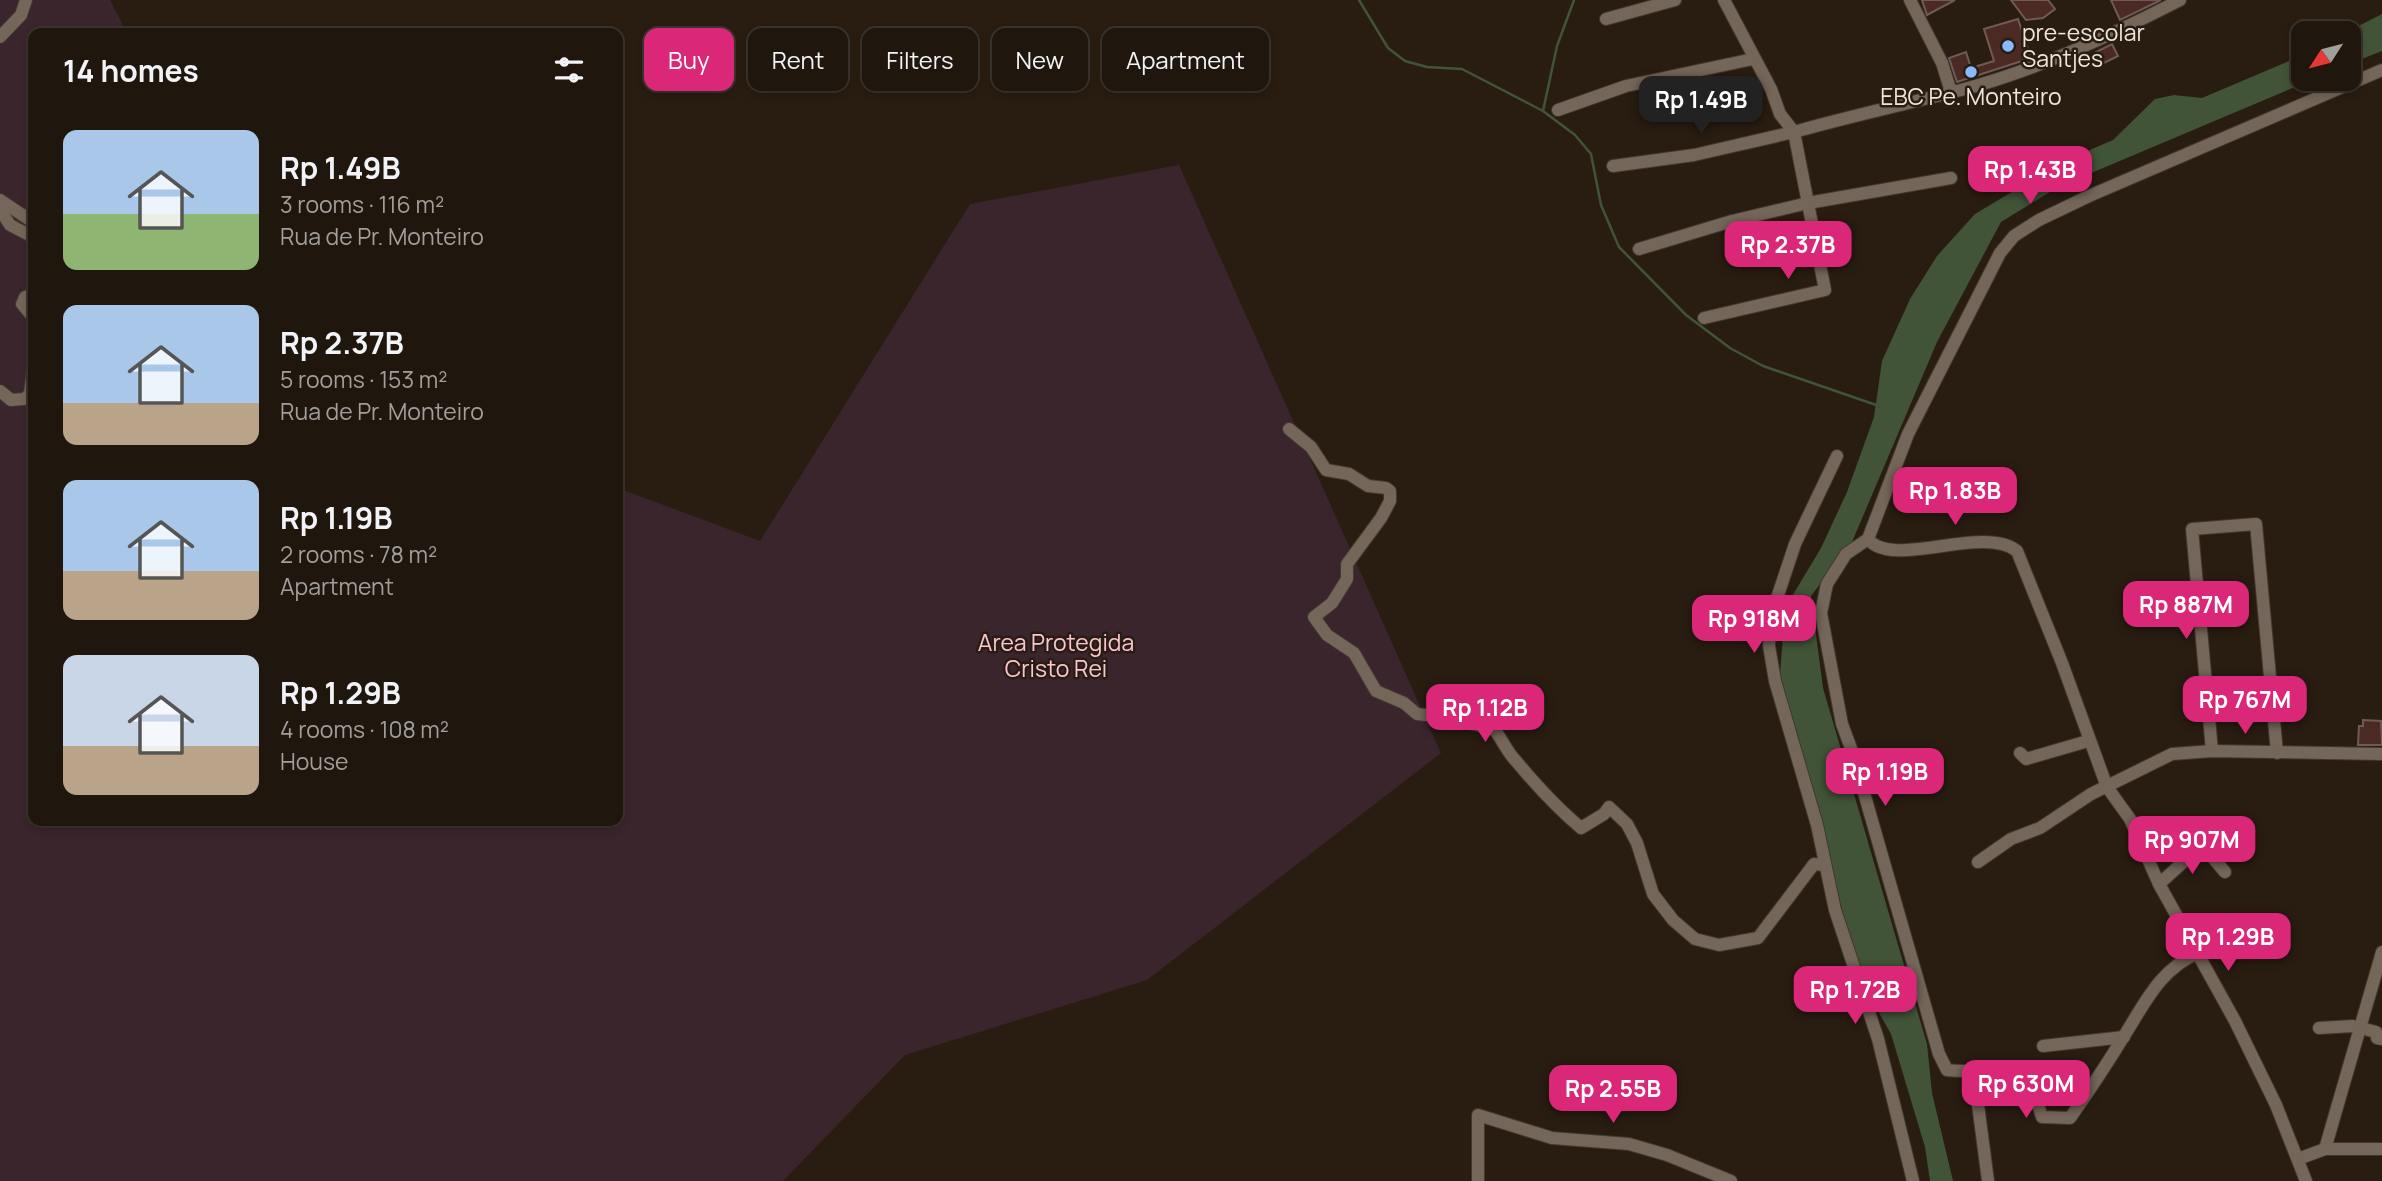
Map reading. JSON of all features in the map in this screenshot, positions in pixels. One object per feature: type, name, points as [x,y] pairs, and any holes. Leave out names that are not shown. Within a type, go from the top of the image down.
[{"type":"street","points":[[0,37],[20,15],[26,0]]},
{"type":"street","points":[[1606,19],[1675,0]]},
{"type":"street","points":[[1704,317],[1825,290],[1794,132],[1780,114],[1771,89],[1724,0]]},
{"type":"street","points":[[1910,0],[1942,63],[1951,92]]},
{"type":"street","points":[[1613,166],[1694,155],[1951,92],[2023,69],[2115,33],[2180,0]]},
{"type":"street","points":[[1558,110],[1626,86],[1753,59]]},
{"type":"street","points":[[2198,953],[2182,960],[2147,995],[2124,1037],[2070,1118],[2042,1117],[2026,1068],[1996,1067],[1973,1074],[1947,1069],[1939,1054],[1842,724],[1821,613],[1827,584],[1846,554],[1868,539],[1908,434],[2000,253],[2014,236],[2089,195],[2382,70]]},
{"type":"street","points":[[1639,249],[1732,221],[1808,203],[1951,178]]},
{"type":"street","points":[[28,219],[2,201],[1,211],[7,222],[28,234]]},
{"type":"street","points":[[28,296],[22,304],[28,311]]},
{"type":"street","points":[[0,391],[12,400],[28,396]]},
{"type":"street","points":[[1289,429],[1311,447],[1326,470],[1349,474],[1368,486],[1390,491],[1390,502],[1347,564],[1346,579],[1332,603],[1314,617],[1327,635],[1354,653],[1376,691],[1404,704],[1417,714],[1454,719],[1494,730],[1514,760],[1545,790],[1555,806],[1581,828],[1604,814],[1609,807],[1627,824],[1637,843],[1653,894],[1673,920],[1695,939],[1719,945],[1758,938],[1814,864],[1825,865]]},
{"type":"street","points":[[1837,456],[1795,544],[1770,619],[1769,646],[1775,681],[1817,825],[1835,910],[1878,1040],[1913,1181]]},
{"type":"street","points":[[2212,751],[2192,528],[2256,524],[2277,753]]},
{"type":"street","points":[[1868,539],[1873,546],[1890,551],[1958,544],[2003,545],[2017,551],[2062,663],[2088,741],[2107,787],[2130,819],[2160,884],[2271,1093],[2306,1181]]},
{"type":"street","points":[[2021,753],[2026,759],[2088,741]]},
{"type":"street","points":[[1978,862],[2011,839],[2040,828],[2107,787],[2172,754],[2212,751],[2382,754]]},
{"type":"street","points":[[2160,884],[2202,845],[2224,872]]},
{"type":"street","points":[[2325,1149],[2382,952]]},
{"type":"street","points":[[2319,1028],[2361,1028],[2376,1032],[2377,1038],[2382,1039]]},
{"type":"street","points":[[2043,1046],[2124,1037]]},
{"type":"street","points":[[1973,1074],[1988,1181]]},
{"type":"street","points":[[1478,1181],[1478,1115],[1552,1138],[1629,1144],[1667,1155],[1731,1181]]},
{"type":"street","points":[[2298,1159],[2325,1149],[2382,1149]]},
{"type":"green space","name":"Area Protegida Cristo Rei","points":[[0,0],[110,0],[124,28],[28,28],[28,826],[623,826],[623,490],[760,541],[970,204],[1179,165],[1441,753],[1147,980],[905,1055],[783,1181],[0,1181]]},
{"type":"shaded area","points":[[2382,14],[2382,51],[2361,59],[2361,25]]},
{"type":"shaded area","points":[[2291,60],[2291,89],[2058,187],[2001,222],[1937,342],[1852,542],[1811,596],[1823,688],[1927,1044],[1932,1093],[1953,1181],[1930,1181],[1925,1147],[1891,1034],[1870,997],[1849,941],[1819,810],[1793,730],[1780,675],[1785,608],[1821,548],[1847,492],[1874,417],[1882,361],[1910,299],[1937,256],[1975,214],[2064,161],[2113,140],[2155,99],[2174,95],[2202,98]]},
{"type":"building","points":[[1922,0],[1955,0],[1927,15]]},
{"type":"building","points":[[2011,0],[2048,0],[2055,9],[2043,18],[2026,20]]},
{"type":"building","points":[[2111,0],[2161,0],[2120,20]]},
{"type":"building","name":"pre-escolar Santjes","points":[[2018,19],[2031,58],[1957,82],[1949,58],[1966,52],[1971,68],[1994,61],[1984,29]]},
{"type":"building","points":[[2112,44],[2118,56],[2102,64],[2096,52]]},
{"type":"building","points":[[2363,720],[2381,721],[2382,745],[2358,745],[2359,726],[2363,726]]},
{"type":"waterway","points":[[1359,0],[1388,48],[1405,61],[1427,67],[1462,69],[1543,111],[1575,135],[1591,154],[1601,205],[1619,247],[1686,315],[1730,348],[1763,366],[1879,406]]},
{"type":"waterway","points":[[1543,111],[1557,46],[1574,0]]},
{"type":"place","name":"pre-escolar Santjes","points":[[2008,46]]},
{"type":"place","name":"EBC Pe. Monteiro","points":[[1971,72]]}]
